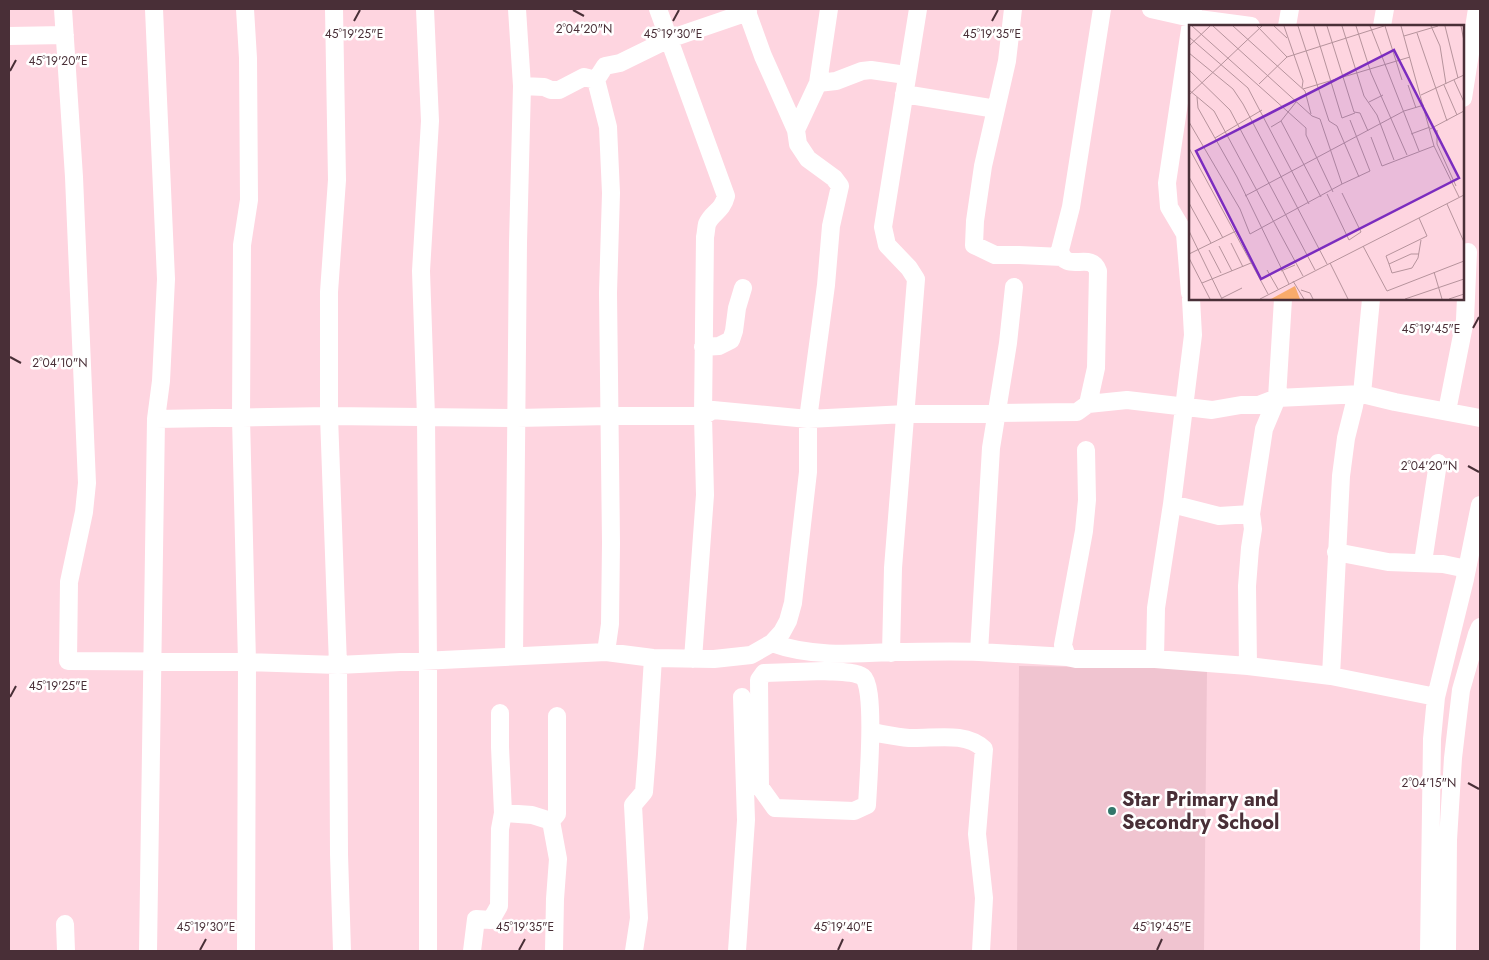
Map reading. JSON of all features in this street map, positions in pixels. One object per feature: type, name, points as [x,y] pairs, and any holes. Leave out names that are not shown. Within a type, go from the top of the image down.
[{"type":"street","points":[[63,9],[74,177],[87,483],[84,512],[69,582],[68,661],[247,662],[338,665],[606,652],[652,658],[703,660],[751,655],[772,643],[782,632],[788,621],[793,603],[808,472],[808,419],[826,285],[831,226],[840,186],[834,178],[808,159],[798,144],[796,130],[763,56],[747,10],[669,39],[620,63],[605,66],[596,80],[608,127],[611,193],[608,293],[611,543],[610,624],[606,652]]},
{"type":"street","points":[[148,951],[156,419],[161,381],[166,279],[154,9]]},
{"type":"street","points":[[245,9],[248,58],[249,200],[242,245],[241,418],[247,662],[246,951]]},
{"type":"street","points":[[334,9],[337,180],[329,292],[329,416],[338,665],[339,854],[342,951]]},
{"type":"street","points":[[425,9],[430,121],[421,271],[426,418],[428,951]]},
{"type":"street","points":[[514,656],[518,243],[522,86],[517,9]]},
{"type":"street","points":[[658,9],[726,196],[722,208],[711,218],[707,225],[705,237],[703,347],[705,494],[693,659]]},
{"type":"street","points":[[796,130],[818,83],[829,9]]},
{"type":"street","points":[[891,652],[893,568],[916,278],[887,245],[883,227],[918,9]]},
{"type":"street","points":[[1013,9],[1007,61],[983,166],[975,221],[974,245],[995,256],[1062,257]]},
{"type":"street","points":[[1088,404],[1096,368],[1098,271],[1092,263],[1066,261],[1062,257],[1060,250],[1071,207],[1102,9]]},
{"type":"street","points":[[1151,9],[1192,13],[1246,25]]},
{"type":"street","points":[[1287,25],[1290,9]]},
{"type":"street","points":[[1382,25],[1385,9]]},
{"type":"street","points":[[1464,94],[1470,70],[1477,9]]},
{"type":"street","points":[[9,36],[65,35]]},
{"type":"street","points":[[1189,35],[1178,117],[1166,183],[1169,207],[1188,234],[1189,264]]},
{"type":"street","points":[[818,83],[836,81],[862,71],[871,70],[906,75]]},
{"type":"street","points":[[522,86],[559,90],[584,78],[596,80]]},
{"type":"street","points":[[904,94],[996,109]]},
{"type":"street","points":[[1447,411],[1465,320],[1468,252]]},
{"type":"street","points":[[978,652],[992,448],[1008,343],[1014,286]]},
{"type":"street","points":[[703,347],[719,346],[731,340],[734,331],[736,308],[743,288]]},
{"type":"street","points":[[1155,659],[1156,608],[1172,504],[1193,335],[1191,300]]},
{"type":"street","points":[[1248,666],[1247,586],[1250,548],[1254,529],[1251,514],[1264,429],[1277,398],[1283,300]]},
{"type":"street","points":[[1330,676],[1341,476],[1346,438],[1355,400],[1362,394],[1371,300]]},
{"type":"street","points":[[156,419],[329,416],[426,418],[703,416],[713,410],[808,419],[906,414],[1077,412],[1088,404],[1127,400],[1212,410],[1241,405],[1259,405],[1277,398],[1362,394],[1480,418]]},
{"type":"street","points":[[1067,657],[1062,645],[1084,531],[1086,450]]},
{"type":"street","points":[[1423,562],[1438,463]]},
{"type":"street","points":[[1172,504],[1219,516],[1251,514]]},
{"type":"street","points":[[1429,951],[1432,739],[1436,696],[1471,576],[1480,505]]},
{"type":"street","points":[[1336,552],[1388,562],[1443,564],[1471,576]]},
{"type":"street","points":[[1447,951],[1448,840],[1453,758],[1461,690],[1476,634],[1480,627]]},
{"type":"street","points":[[772,643],[784,647],[827,653],[978,652],[1067,657],[1076,660],[1155,659],[1248,666],[1330,676],[1436,696]]},
{"type":"street","points":[[634,951],[639,918],[633,805],[644,792],[652,658]]},
{"type":"street","points":[[824,671],[851,673],[863,677],[868,685],[871,732],[867,804],[854,811],[774,808],[760,787],[760,680],[764,673],[824,671]]},
{"type":"street","points":[[737,951],[746,820],[742,697]]},
{"type":"street","points":[[472,951],[476,919],[492,920],[499,906],[500,828],[503,813],[500,713]]},
{"type":"street","points":[[551,821],[557,814],[557,716]]},
{"type":"street","points":[[871,732],[908,738],[952,737],[977,742],[984,749],[976,834],[984,898],[981,951]]},
{"type":"street","points":[[503,813],[532,816],[551,821]]},
{"type":"street","points":[[551,821],[558,859],[554,899],[554,951]]},
{"type":"street","points":[[65,924],[66,951]]},
{"type":"shaded area","name":"Star Primary and Secondry School","points":[[1019,666],[1207,670],[1204,951],[1017,951]]},
{"type":"place","name":"Star Primary and Secondry School","points":[[1112,811]]}]
